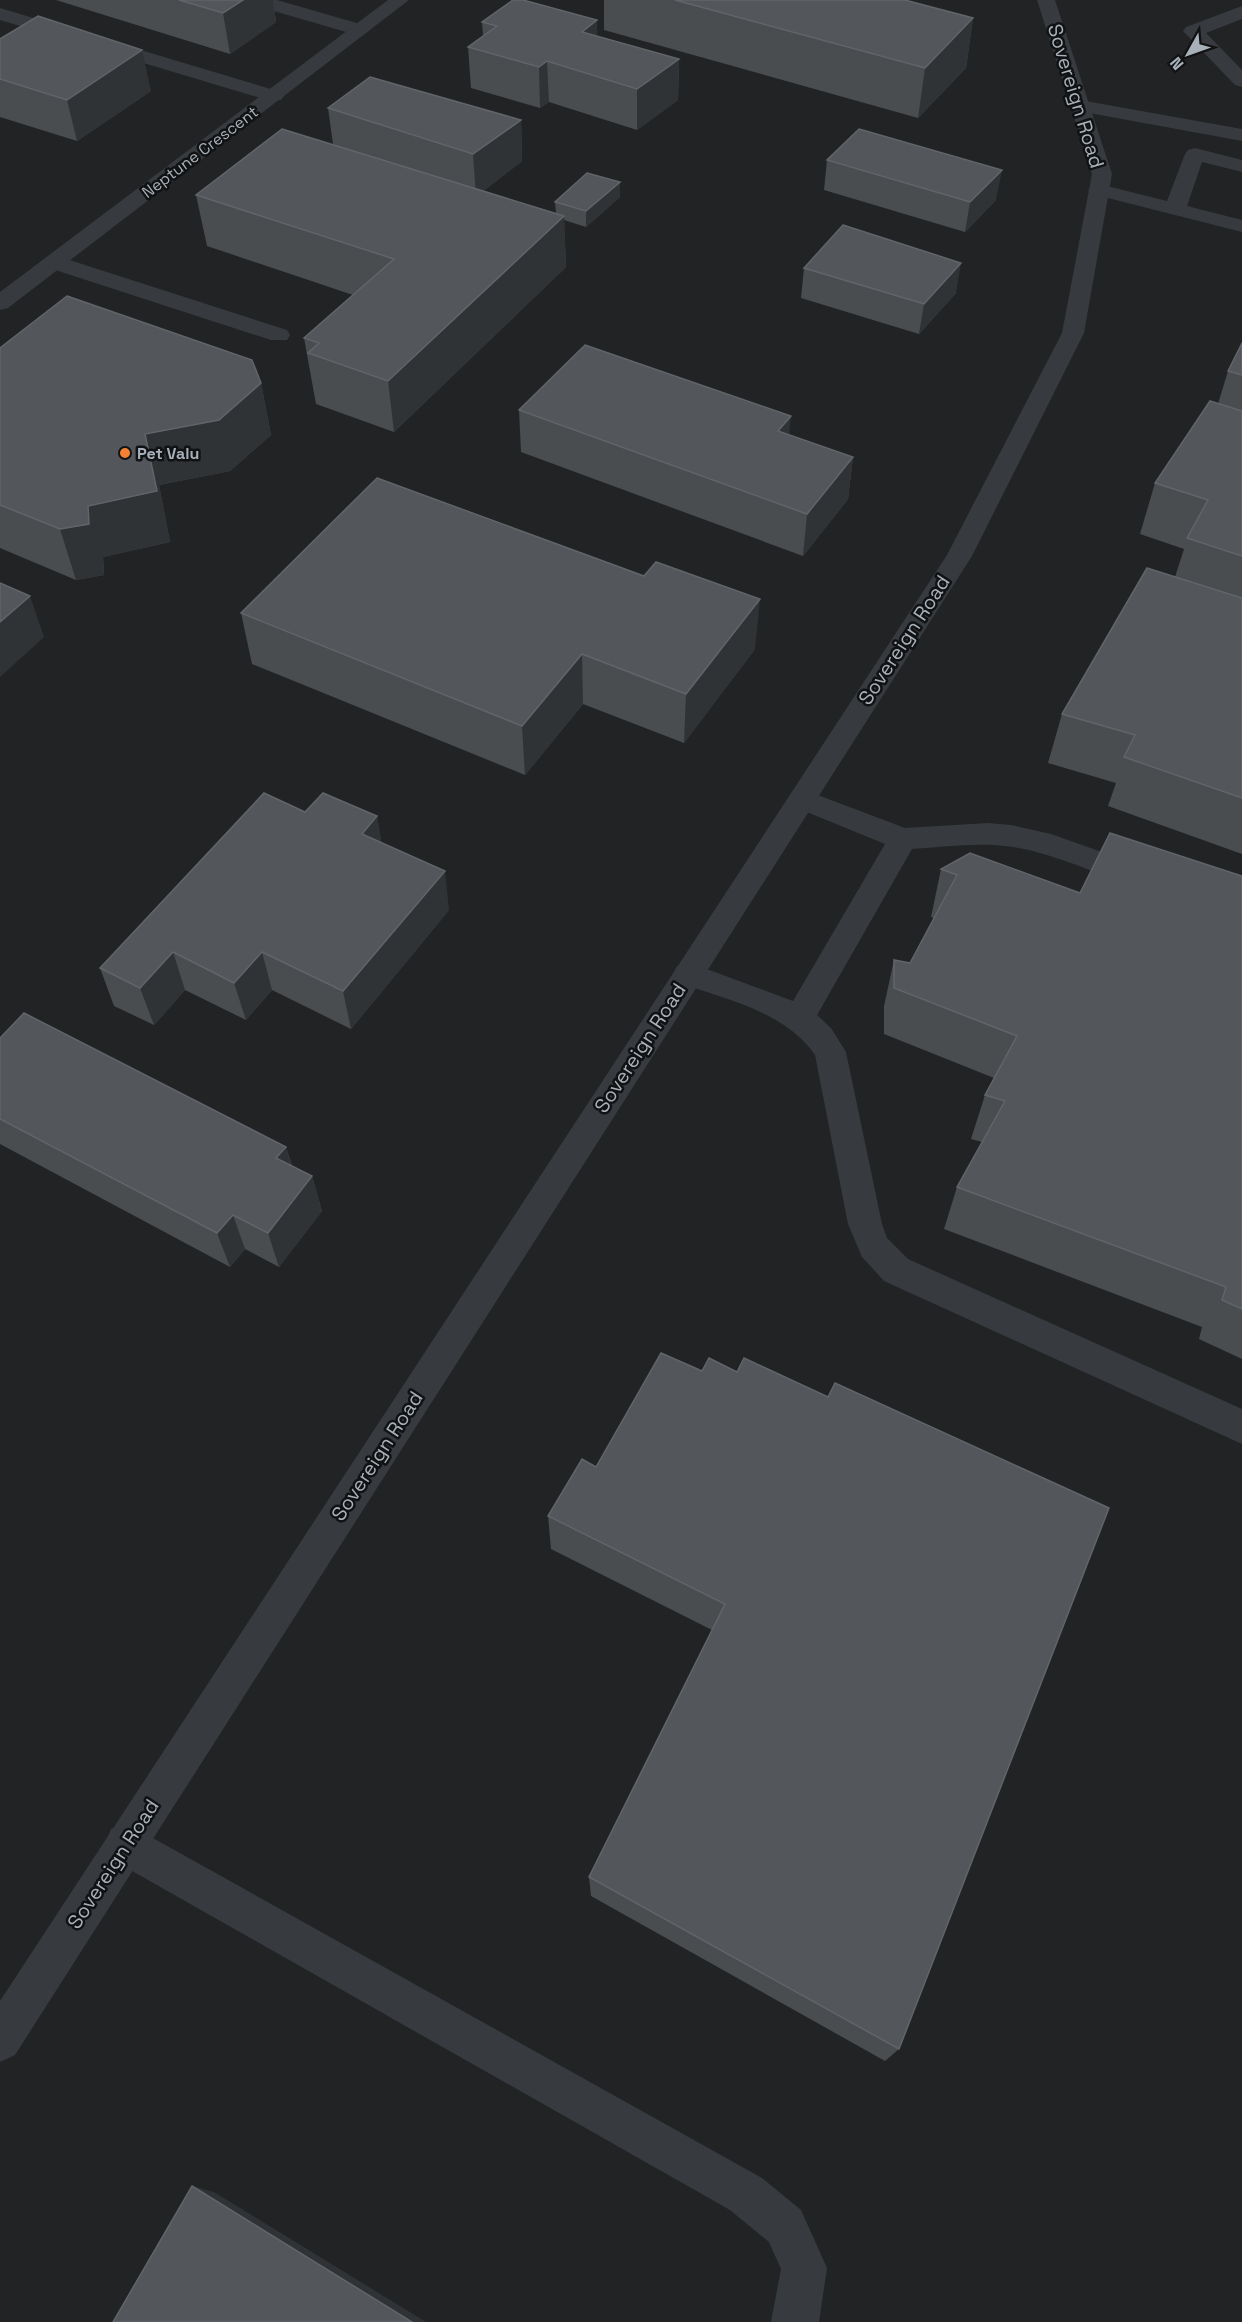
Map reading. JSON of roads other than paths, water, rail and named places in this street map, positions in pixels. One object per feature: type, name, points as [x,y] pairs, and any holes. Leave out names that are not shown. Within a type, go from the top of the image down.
[{"type":"street","points":[[258,0],[360,30]]},
{"type":"street","name":"Neptune Crescent","points":[[0,303],[400,0]]},
{"type":"street","name":"Sovereign Road","points":[[0,2040],[959,556],[1073,333],[1102,174],[1046,0]]},
{"type":"street","points":[[1242,12],[1193,31],[1233,102],[1242,135]]},
{"type":"street","points":[[0,14],[274,96]]},
{"type":"street","points":[[1080,106],[1233,102]]},
{"type":"street","points":[[1175,209],[1195,154],[1242,166]]},
{"type":"street","points":[[1099,190],[1242,226]]},
{"type":"street","points":[[54,262],[279,335]]},
{"type":"street","points":[[802,799],[903,839],[988,834],[1011,836],[1041,842],[1164,885]]},
{"type":"street","points":[[799,1018],[903,839]]},
{"type":"street","points":[[688,974],[799,1018],[824,1040],[830,1052],[865,1224],[874,1247],[896,1270],[1242,1427]]},
{"type":"street","points":[[126,1845],[746,2194],[785,2226],[804,2268],[795,2322]]},
{"type":"place","name":"Pet Valu","points":[[125,453]]}]
